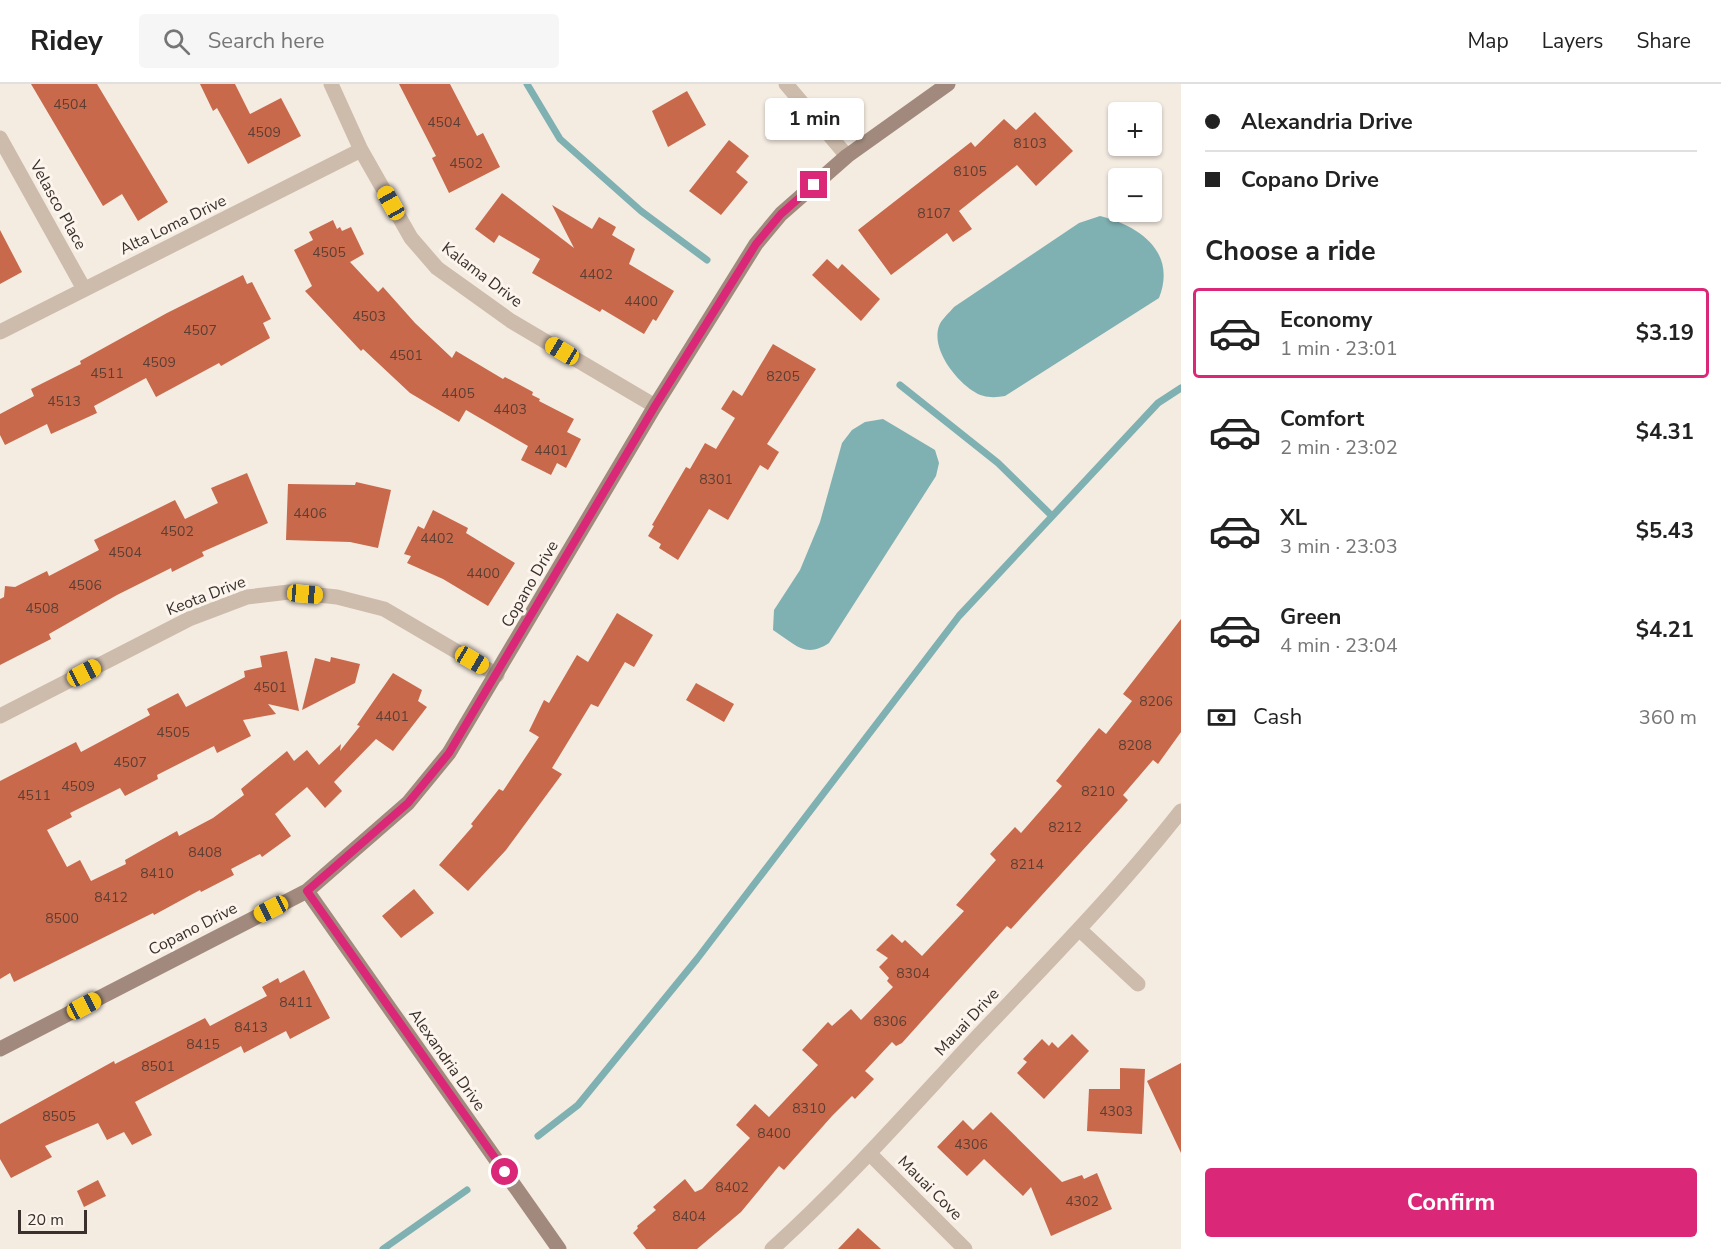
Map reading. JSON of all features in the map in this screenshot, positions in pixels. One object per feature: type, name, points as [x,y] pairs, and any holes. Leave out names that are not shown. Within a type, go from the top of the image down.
[{"type":"street","name":"Kalama Drive","points":[[331,84],[361,150],[411,238],[437,268],[511,321],[655,406]]},
{"type":"street","points":[[786,84],[847,156]]},
{"type":"street","name":"Copano Drive","points":[[0,1049],[307,891],[408,803],[449,753],[655,406],[756,244],[781,214],[847,156],[948,84]]},
{"type":"street","name":"Velasco Place","points":[[0,138],[84,289]]},
{"type":"street","name":"Alta Loma Drive","points":[[0,332],[361,150]]},
{"type":"street","name":"Keota Drive","points":[[0,716],[189,619],[247,597],[289,592],[337,597],[384,609],[497,675]]},
{"type":"street","name":"Mauai Drive","points":[[772,1249],[869,1153],[1149,852],[1181,811]]},
{"type":"street","name":"Alexandria Drive","points":[[307,891],[559,1249]]},
{"type":"street","points":[[1078,929],[1138,984]]},
{"type":"street","name":"Mauai Cove","points":[[869,1153],[965,1249]]},
{"type":"water","points":[[1100,216],[1108,219],[1108,222],[1117,222],[1141,234],[1159,254],[1163,267],[1163,282],[1159,298],[1005,396],[989,397],[973,391],[952,371],[941,354],[937,335],[941,321],[954,307],[1079,223]]},
{"type":"water","points":[[883,419],[935,450],[939,463],[936,476],[829,643],[813,650],[800,648],[773,630],[774,610],[800,570],[820,522],[842,443],[852,430],[865,422]]},
{"type":"building","points":[[31,84],[97,84],[168,202],[138,221],[122,194],[103,206]]},
{"type":"building","points":[[200,84],[235,84],[250,114],[281,98],[301,136],[248,164],[217,108],[213,111]]},
{"type":"building","points":[[399,84],[450,84],[477,136],[483,133],[500,167],[449,193],[432,158],[436,156]]},
{"type":"building","points":[[687,91],[706,125],[668,147],[652,111]]},
{"type":"building","points":[[1035,112],[1073,151],[1036,186],[1017,165],[959,211],[972,229],[953,242],[947,233],[891,275],[858,230],[971,142],[975,147],[1004,119],[1016,130]]},
{"type":"building","points":[[729,140],[749,156],[736,172],[748,182],[721,215],[689,191]]},
{"type":"building","points":[[502,193],[574,248],[552,205],[592,229],[599,217],[616,227],[612,235],[635,249],[629,264],[674,291],[656,321],[653,319],[644,334],[602,309],[600,312],[532,273],[540,259],[499,235],[494,243],[475,229]]},
{"type":"building","points":[[333,220],[337,229],[340,227],[342,231],[351,227],[364,254],[350,262],[378,292],[383,287],[415,323],[452,358],[456,351],[503,379],[505,377],[533,392],[532,395],[540,399],[539,401],[574,419],[567,432],[581,439],[566,468],[557,463],[551,475],[521,460],[528,446],[466,410],[459,422],[410,393],[363,349],[361,351],[305,291],[312,286],[294,250],[313,240],[309,232]]},
{"type":"building","points":[[0,230],[22,272],[0,284]]},
{"type":"building","points":[[827,259],[838,269],[842,264],[880,299],[861,321],[812,275]]},
{"type":"building","points":[[243,275],[247,284],[252,282],[271,319],[263,323],[270,338],[221,366],[219,363],[156,397],[146,378],[94,406],[97,413],[51,434],[47,424],[5,445],[0,435],[0,414],[34,396],[31,389],[81,364],[80,361],[167,313]]},
{"type":"building","points":[[773,344],[816,369],[767,444],[779,452],[768,470],[760,465],[728,520],[709,509],[678,560],[659,548],[661,544],[648,536],[654,526],[652,525],[686,467],[690,469],[705,443],[716,449],[735,418],[721,409],[733,390],[742,396]]},
{"type":"building","points":[[247,473],[268,523],[202,552],[204,556],[172,572],[171,568],[117,595],[49,634],[51,639],[0,665],[0,599],[4,597],[5,586],[15,587],[47,571],[49,576],[99,550],[94,540],[175,500],[185,519],[218,503],[211,488]]},
{"type":"building","points":[[356,482],[391,490],[378,548],[350,542],[286,540],[288,484],[355,485]]},
{"type":"building","points":[[433,510],[468,528],[466,533],[515,563],[488,606],[443,579],[407,563],[411,556],[404,554],[418,526],[424,529]]},
{"type":"building","points":[[617,613],[653,635],[634,667],[625,662],[598,707],[591,704],[552,768],[562,774],[506,850],[468,891],[439,865],[473,826],[471,824],[499,789],[503,791],[539,737],[529,731],[544,700],[549,703],[577,655],[588,662]]},
{"type":"building","points":[[1181,619],[1181,732],[1158,764],[1153,760],[1123,795],[1128,800],[1011,929],[1007,926],[902,1043],[896,1046],[892,1042],[865,1071],[874,1079],[855,1099],[852,1096],[832,1116],[784,1170],[779,1166],[741,1212],[697,1249],[646,1249],[633,1233],[638,1228],[637,1226],[656,1210],[653,1207],[685,1179],[695,1192],[702,1189],[750,1138],[736,1125],[755,1104],[769,1117],[818,1065],[802,1050],[828,1022],[832,1026],[851,1009],[861,1020],[893,987],[887,981],[889,978],[879,967],[888,958],[876,950],[892,934],[902,943],[905,940],[922,956],[964,911],[956,905],[996,860],[990,854],[1015,827],[1021,833],[1062,786],[1056,781],[1099,728],[1106,734],[1132,701],[1123,694]]},
{"type":"building","points":[[287,651],[299,711],[268,704],[276,714],[243,720],[251,736],[217,753],[214,746],[157,775],[158,779],[125,796],[120,788],[70,813],[72,817],[47,830],[67,867],[80,860],[91,881],[126,864],[125,860],[177,831],[179,836],[213,818],[244,795],[241,789],[287,751],[294,761],[307,750],[319,765],[341,744],[340,751],[360,726],[357,725],[393,673],[422,690],[418,701],[427,707],[393,751],[376,739],[334,782],[342,791],[325,808],[307,787],[275,814],[291,836],[262,857],[260,854],[231,869],[234,875],[14,982],[10,973],[0,979],[0,781],[76,742],[81,752],[150,715],[147,709],[178,693],[186,707],[245,677],[244,671],[262,667],[260,656]]},
{"type":"building","points":[[331,657],[360,664],[355,683],[302,710],[315,658],[330,662]]},
{"type":"building","points":[[696,683],[734,704],[724,722],[686,700]]},
{"type":"building","points":[[414,889],[434,913],[401,938],[382,916]]},
{"type":"building","points":[[304,970],[330,1018],[290,1039],[286,1031],[244,1053],[241,1046],[135,1102],[152,1135],[132,1145],[124,1132],[107,1140],[98,1123],[45,1146],[52,1157],[11,1178],[0,1159],[0,1124],[114,1061],[115,1064],[205,1018],[210,1026],[267,996],[262,987],[278,978],[280,983]]},
{"type":"building","points":[[1072,1034],[1089,1051],[1044,1099],[1017,1073],[1027,1062],[1023,1059],[1042,1039],[1049,1046],[1052,1042],[1058,1048]]},
{"type":"building","points":[[1181,1063],[1181,1153],[1147,1081]]},
{"type":"building","points":[[1120,1068],[1145,1069],[1142,1134],[1087,1131],[1089,1089],[1120,1089]]},
{"type":"building","points":[[991,1112],[1062,1182],[1082,1175],[1084,1179],[1097,1173],[1112,1209],[1051,1236],[1031,1187],[1023,1196],[984,1159],[967,1176],[937,1147],[963,1120],[973,1130]]},
{"type":"building","points":[[98,1180],[106,1196],[84,1207],[77,1191]]},
{"type":"building","points":[[858,1228],[881,1249],[838,1249]]},
{"type":"waterway","points":[[527,84],[560,139],[641,211],[707,260]]},
{"type":"waterway","points":[[900,385],[998,463],[1052,516]]},
{"type":"waterway","points":[[538,1136],[578,1105],[697,959],[959,616],[1158,403],[1181,388]]},
{"type":"waterway","points":[[383,1249],[467,1190]]},
{"type":"route","points":[[505,1172],[307,891],[408,803],[449,753],[655,406],[756,244],[781,214],[814,185]]}]
